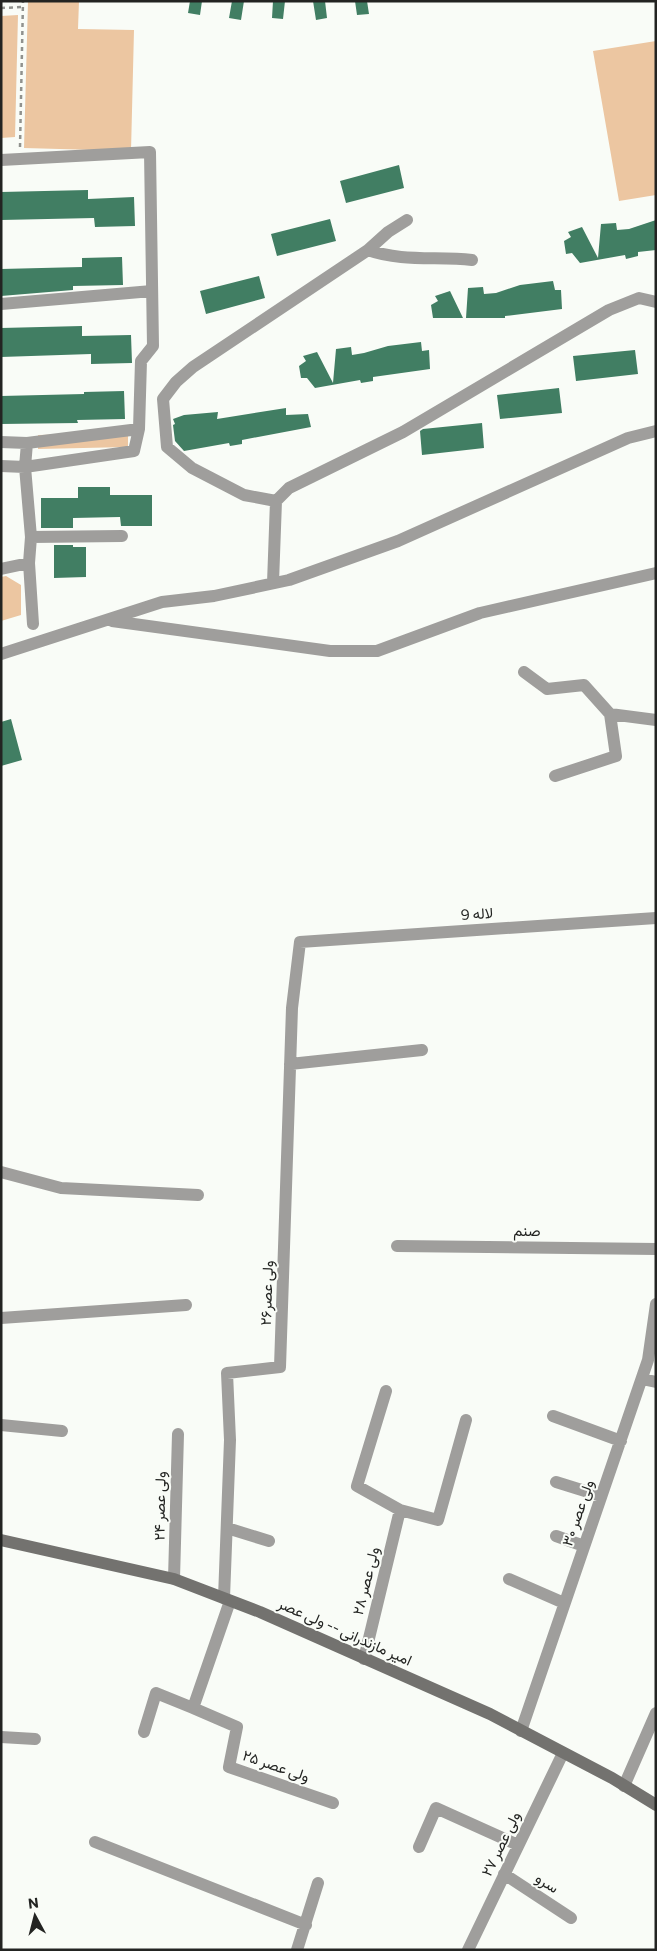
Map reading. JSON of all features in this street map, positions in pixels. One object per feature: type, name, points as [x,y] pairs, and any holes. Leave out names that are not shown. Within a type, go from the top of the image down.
[{"type":"main road","name":"امیر مازندرانی -- ولی عصر","points":[[1,1540],[174,1579],[227,1599],[490,1714],[656,1805]]},
{"type":"street","points":[[1,160],[150,152],[153,346],[142,361],[140,429],[134,451],[25,466],[1,466]]},
{"type":"street","points":[[276,501],[244,495],[192,468],[167,447],[163,399],[176,382],[193,367],[368,250],[388,232],[407,220]]},
{"type":"street","points":[[368,250],[382,255],[408,258],[449,257],[472,260]]},
{"type":"street","points":[[1,304],[152,291]]},
{"type":"street","points":[[274,583],[276,501],[289,488],[403,432],[608,310],[639,298],[656,302]]},
{"type":"street","points":[[1,442],[27,443],[140,429]]},
{"type":"street","points":[[1,654],[162,602],[214,596],[289,580],[398,541],[628,438],[656,431]]},
{"type":"street","points":[[27,443],[25,466],[31,536],[29,563],[33,624]]},
{"type":"street","points":[[31,536],[122,536]]},
{"type":"street","points":[[1,569],[29,563]]},
{"type":"street","points":[[107,620],[330,651],[377,651],[480,613],[656,573]]},
{"type":"street","points":[[524,672],[547,689],[584,685],[610,714],[616,756],[555,776]]},
{"type":"street","points":[[610,714],[656,720]]},
{"type":"street","name":"لاله 9","points":[[300,942],[656,918]]},
{"type":"street","name":"ولی عصر۲۶","points":[[227,1599],[230,1440],[227,1373],[280,1367],[292,1008],[300,942]]},
{"type":"street","points":[[290,1064],[422,1050]]},
{"type":"street","points":[[1,1172],[61,1188],[198,1195]]},
{"type":"street","name":"صنم","points":[[397,1246],[656,1249]]},
{"type":"street","name":"ولی عصر ۳۰","points":[[521,1731],[648,1360],[656,1304]]},
{"type":"street","points":[[1,1318],[186,1305]]},
{"type":"street","points":[[642,1378],[656,1382]]},
{"type":"street","points":[[386,1391],[357,1486],[400,1510],[438,1520],[466,1420]]},
{"type":"street","points":[[552,1416],[620,1441]]},
{"type":"street","points":[[1,1425],[62,1431]]},
{"type":"street","name":"ولی عصر ۲۴","points":[[174,1579],[178,1434]]},
{"type":"street","points":[[556,1482],[601,1496]]},
{"type":"street","name":"ولی عصر ۲۸","points":[[364,1659],[400,1510]]},
{"type":"street","points":[[227,1528],[270,1541]]},
{"type":"street","points":[[556,1536],[584,1546]]},
{"type":"street","points":[[510,1578],[564,1603]]},
{"type":"street","points":[[144,1732],[156,1693],[193,1708],[227,1599]]},
{"type":"street","name":"ولی عصر ۲۵","points":[[193,1708],[237,1727],[229,1767],[334,1803]]},
{"type":"street","points":[[624,1786],[656,1713]]},
{"type":"street","points":[[1,1737],[35,1739]]},
{"type":"street","name":"ولی عصر ۲۷","points":[[468,1950],[563,1753]]},
{"type":"street","points":[[419,1847],[436,1808],[518,1845]]},
{"type":"street","points":[[95,1842],[306,1925]]},
{"type":"street","name":"سرو","points":[[504,1874],[571,1918]]},
{"type":"street","points":[[297,1950],[318,1883]]},
{"type":"path","points":[[19,158],[23,1]]},
{"type":"path","points":[[1,8],[23,7]]},
{"type":"shaded area","points":[[28,1],[79,1],[78,29],[134,30],[131,151],[24,148]]},
{"type":"shaded area","points":[[18,15],[15,137],[1,138],[1,16]]},
{"type":"shaded area","points":[[656,41],[656,195],[619,201],[593,51]]},
{"type":"shaded area","points":[[128,433],[128,447],[38,449],[38,435]]},
{"type":"shaded area","points":[[6,576],[21,585],[21,615],[1,621],[1,577]]},
{"type":"building","points":[[190,1],[202,1],[200,15],[188,13]]},
{"type":"building","points":[[232,1],[244,1],[241,20],[229,18]]},
{"type":"building","points":[[273,1],[285,1],[283,19],[272,18]]},
{"type":"building","points":[[313,1],[325,1],[327,18],[316,20]]},
{"type":"building","points":[[355,1],[367,1],[369,14],[357,15]]},
{"type":"building","points":[[399,165],[404,188],[346,203],[340,181]]},
{"type":"building","points":[[88,190],[88,199],[134,197],[135,226],[95,227],[94,218],[1,220],[1,192]]},
{"type":"building","points":[[330,219],[336,241],[277,256],[271,234]]},
{"type":"building","points":[[656,220],[656,250],[638,252],[638,256],[626,259],[625,255],[580,263],[572,253],[566,254],[564,241],[571,237],[568,232],[582,227],[598,258],[601,224],[616,223],[617,230],[629,229]]},
{"type":"building","points":[[122,257],[123,285],[73,286],[73,290],[1,296],[1,269],[82,267],[82,258]]},
{"type":"building","points":[[259,276],[265,298],[206,314],[200,291]]},
{"type":"building","points":[[553,281],[555,290],[561,290],[562,309],[505,316],[505,318],[466,318],[468,288],[483,287],[484,294],[496,293],[520,285]]},
{"type":"building","points":[[450,291],[463,318],[433,318],[431,305],[438,301],[435,296]]},
{"type":"building","points":[[82,326],[82,336],[131,335],[132,363],[91,364],[91,354],[1,357],[1,328]]},
{"type":"building","points":[[421,342],[422,351],[429,350],[430,369],[373,377],[373,381],[361,383],[360,380],[315,388],[307,378],[301,378],[299,366],[306,361],[303,356],[317,352],[333,383],[336,349],[351,347],[352,355],[388,346]]},
{"type":"building","points":[[635,350],[638,374],[576,381],[573,356]]},
{"type":"building","points":[[559,388],[562,413],[500,419],[497,395]]},
{"type":"building","points":[[124,391],[125,419],[77,420],[78,423],[1,424],[1,396]]},
{"type":"building","points":[[286,408],[286,415],[308,414],[311,427],[242,440],[242,444],[230,446],[229,443],[184,451],[175,441],[173,425],[175,424],[173,419],[184,415],[218,412],[217,419]]},
{"type":"building","points":[[482,423],[484,448],[422,455],[420,431],[423,429]]},
{"type":"building","points":[[78,487],[110,487],[110,495],[152,495],[152,526],[121,526],[120,517],[73,518],[73,528],[41,528],[41,498],[78,498]]},
{"type":"building","points":[[54,545],[86,547],[86,577],[54,578]]},
{"type":"building","points":[[11,719],[22,760],[1,766],[1,722]]}]
